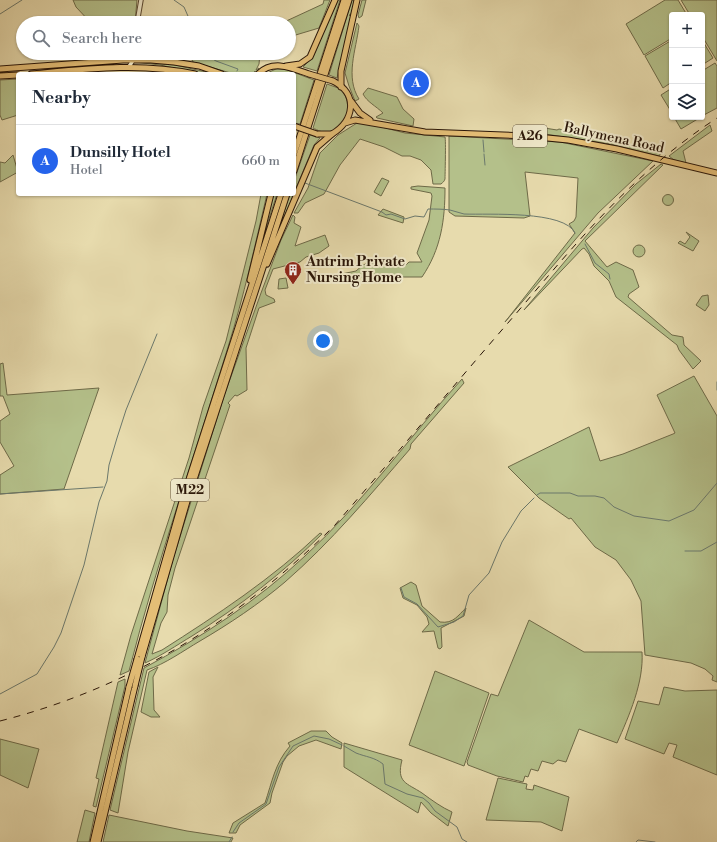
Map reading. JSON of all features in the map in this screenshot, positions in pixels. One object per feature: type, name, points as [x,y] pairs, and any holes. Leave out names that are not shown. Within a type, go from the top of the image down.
[{"type":"highway","points":[[286,66],[300,64],[310,57],[335,0]]},
{"type":"highway","points":[[296,148],[344,0]]},
{"type":"highway","points":[[296,165],[349,0]]},
{"type":"highway","points":[[341,87],[341,71],[357,0]]},
{"type":"highway","points":[[132,61],[183,72]]},
{"type":"highway","points":[[0,69],[132,61],[174,62],[199,66],[216,72]]},
{"type":"highway","name":"A26","points":[[261,72],[271,66],[286,66],[334,81],[349,97]]},
{"type":"highway","points":[[63,72],[128,68],[164,69]]},
{"type":"highway","points":[[0,75],[16,75]]},
{"type":"highway","points":[[296,196],[317,147],[346,123],[350,113],[349,97]]},
{"type":"highway","name":"Ballymena Road","points":[[349,97],[360,114],[375,122]]},
{"type":"highway","name":"Ballymena Road","points":[[346,123],[355,120],[375,122],[425,132],[527,136],[568,140],[617,149],[717,172]]},
{"type":"highway","points":[[296,127],[317,134],[332,134]]},
{"type":"highway","points":[[230,350],[258,251],[271,196]]},
{"type":"highway","name":"M22","points":[[98,842],[104,802],[164,562],[230,350],[280,196]]},
{"type":"highway","name":"M22","points":[[139,658],[186,505],[286,196]]},
{"type":"highway","points":[[244,325],[268,261],[296,196]]},
{"type":"highway","name":"M22","points":[[93,842],[101,819]]},
{"type":"street","points":[[138,16],[141,0]]},
{"type":"street","points":[[128,68],[132,61]]},
{"type":"green space","points":[[73,0],[137,0],[136,16],[84,16],[76,7]]},
{"type":"green space","points":[[324,0],[330,0],[319,28],[296,35],[296,17],[323,4]]},
{"type":"green space","points":[[337,0],[340,0],[317,71],[303,67],[313,57]]},
{"type":"green space","points":[[352,0],[355,0],[351,14],[349,15],[351,17],[337,78],[329,75]]},
{"type":"green space","points":[[362,0],[366,0],[362,16],[359,18],[358,15]]},
{"type":"green space","points":[[665,0],[678,0],[685,12],[669,12],[669,40],[644,55],[626,24]]},
{"type":"green space","points":[[681,0],[717,0],[717,61],[705,41],[705,12],[688,12]]},
{"type":"green space","points":[[357,23],[359,26],[352,73],[355,91],[359,99],[355,101],[345,73]]},
{"type":"green space","points":[[669,42],[669,84],[663,88],[645,56]]},
{"type":"green space","points":[[705,45],[713,58],[705,63]]},
{"type":"green space","points":[[192,60],[259,60],[256,70],[259,68],[257,72],[227,72],[193,62]]},
{"type":"green space","points":[[135,62],[175,65],[206,72],[193,72],[160,65]]},
{"type":"green space","points":[[715,63],[717,66],[717,108],[705,114],[705,84],[705,69]]},
{"type":"green space","points":[[276,69],[285,69],[293,72],[269,72]]},
{"type":"green space","points":[[296,73],[314,80],[300,124],[296,123]]},
{"type":"green space","points":[[16,79],[16,116],[2,120],[0,115],[0,80]]},
{"type":"green space","points":[[327,84],[341,89],[345,95],[348,108],[344,121],[340,126],[335,130],[326,132],[313,128]]},
{"type":"green space","points":[[368,88],[397,97],[403,109],[414,119],[413,126],[377,118],[376,117],[383,113],[369,102],[363,94]]},
{"type":"green space","points":[[669,90],[669,108],[661,95]]},
{"type":"green space","points":[[676,120],[696,120],[681,129]]},
{"type":"green space","points":[[357,123],[366,123],[405,133],[445,137],[444,181],[441,184],[433,184],[431,170],[421,160],[410,156],[402,156],[384,147],[360,139],[340,165],[324,194],[305,203],[298,213],[294,213],[308,188],[320,153],[338,135]]},
{"type":"green space","points":[[710,125],[712,131],[683,151],[686,163],[674,160],[669,156]]},
{"type":"green space","points":[[532,126],[557,130],[559,129],[661,153],[659,156],[610,144],[532,132]]},
{"type":"green space","points":[[310,135],[320,138],[314,145],[296,188],[296,175]]},
{"type":"green space","points":[[449,136],[560,142],[653,161],[598,213],[505,322],[575,233],[569,224],[574,221],[576,217],[578,178],[525,172],[530,216],[524,218],[455,216],[449,212]]},
{"type":"green space","points":[[13,155],[16,165],[16,173],[0,182],[0,162],[5,163]]},
{"type":"green space","points":[[661,164],[663,165],[585,241],[607,267],[616,262],[633,270],[639,287],[629,294],[628,297],[672,335],[683,337],[684,345],[701,361],[693,369],[677,345],[616,297],[609,281],[594,266],[589,254],[584,248],[524,310],[593,228],[636,184]]},
{"type":"green space","points":[[382,178],[389,181],[381,196],[374,192]]},
{"type":"green space","points":[[418,186],[445,188],[441,234],[434,256],[422,277],[358,277],[331,280],[332,276],[356,271],[368,263],[406,265],[409,262],[422,262],[417,253],[429,220],[432,196],[431,193],[411,189],[411,187]]},
{"type":"green space","points":[[668,194],[672,196],[674,200],[672,204],[668,206],[664,204],[662,200],[664,196]]},
{"type":"green space","points":[[261,196],[267,196],[234,328],[164,549],[129,671],[120,675],[131,635],[189,458],[203,407],[226,341],[256,221]]},
{"type":"green space","points":[[273,196],[276,196],[264,234]]},
{"type":"green space","points":[[289,196],[293,196],[276,236]]},
{"type":"green space","points":[[383,209],[404,217],[403,223],[378,215]]},
{"type":"green space","points":[[293,215],[295,217],[294,223],[301,227],[295,246],[325,235],[329,246],[319,253],[306,257],[300,262],[273,269],[265,290],[266,295],[274,299],[275,302],[259,308],[246,348],[247,390],[237,396],[235,395],[228,403],[230,405],[175,568],[168,595],[167,612],[161,623],[152,654],[162,650],[264,581],[320,533],[322,534],[276,576],[244,601],[192,636],[145,663],[173,559],[224,396],[281,240]]},
{"type":"green space","points":[[686,232],[699,241],[693,251],[678,243],[680,241],[685,244],[690,237]]},
{"type":"green space","points":[[641,245],[644,246],[644,256],[637,257],[634,256],[633,249],[634,246]]},
{"type":"green space","points":[[286,278],[288,288],[278,289],[279,279]]},
{"type":"green space","points":[[708,295],[709,305],[705,311],[696,305],[702,296]]},
{"type":"green space","points":[[3,363],[7,395],[99,388],[64,489],[0,494],[0,475],[14,466],[0,442],[0,421],[10,414],[3,396],[0,396],[0,364]]},
{"type":"green space","points":[[694,376],[717,416],[717,682],[712,680],[713,676],[705,669],[691,663],[645,655],[641,601],[631,580],[616,560],[595,547],[571,518],[569,519],[539,498],[508,467],[589,427],[600,461],[623,454],[673,434],[675,433],[657,395]]},
{"type":"green space","points":[[462,379],[464,383],[411,444],[410,449],[350,518],[302,567],[275,590],[233,621],[174,657],[147,670],[128,752],[118,813],[110,810],[144,668],[208,631],[268,588],[305,556],[347,514]]},
{"type":"green space","points":[[411,582],[416,585],[422,606],[440,622],[449,622],[466,608],[464,616],[441,628],[442,647],[440,649],[438,648],[434,631],[422,632],[429,624],[427,617],[417,605],[403,598],[400,588]]},
{"type":"green space","points":[[529,620],[584,652],[642,652],[642,663],[641,675],[635,699],[617,743],[579,729],[566,762],[558,760],[553,764],[542,761],[538,771],[531,769],[528,777],[525,776],[523,782],[497,776],[468,765],[467,762],[491,694],[498,696]]},
{"type":"green space","points":[[158,667],[153,677],[154,710],[160,717],[151,717],[141,712],[149,672]]},
{"type":"green space","points":[[435,671],[489,693],[464,766],[409,745]]},
{"type":"green space","points":[[125,679],[125,686],[96,807],[93,806],[99,779],[96,778],[118,682]]},
{"type":"green space","points":[[664,687],[685,691],[717,690],[717,775],[673,757],[677,745],[669,743],[664,754],[625,739],[638,701],[659,705]]},
{"type":"green space","points":[[311,731],[326,731],[342,743],[341,749],[316,740],[299,746],[287,756],[283,762],[270,803],[240,825],[236,833],[229,833],[233,823],[265,803],[277,766],[290,746],[288,743]]},
{"type":"green space","points":[[0,739],[39,749],[28,788],[0,775]]},
{"type":"green space","points":[[344,743],[402,760],[400,773],[404,781],[437,804],[452,812],[448,826],[431,813],[421,802],[418,813],[344,767]]},
{"type":"green space","points":[[498,778],[527,784],[526,789],[533,790],[534,785],[569,797],[562,831],[541,822],[486,820]]},
{"type":"green space","points":[[85,810],[95,813],[89,842],[77,842]]},
{"type":"green space","points":[[109,815],[187,831],[233,838],[231,842],[103,842]]},
{"type":"waterway","points":[[0,14],[22,0]]},
{"type":"waterway","points":[[174,0],[184,7],[188,16]]},
{"type":"waterway","points":[[214,60],[238,69],[237,71]]},
{"type":"waterway","points":[[483,140],[484,152]]},
{"type":"waterway","points":[[484,154],[485,165]]},
{"type":"waterway","points":[[305,183],[382,212],[386,215],[391,214],[405,219],[415,216],[424,217],[428,209],[450,210],[464,214],[525,215],[557,220],[568,226],[575,233]]},
{"type":"waterway","points":[[585,244],[595,263],[609,274],[610,279]]},
{"type":"waterway","points":[[0,694],[37,674],[61,633],[84,565],[99,502],[107,481],[109,465],[117,438],[126,410],[157,334]]},
{"type":"waterway","points":[[717,382],[717,390]]},
{"type":"waterway","points":[[537,495],[540,493],[570,493],[578,496],[595,496],[604,498],[614,507],[634,516],[669,521],[694,510],[717,483]]},
{"type":"waterway","points":[[0,494],[103,487]]},
{"type":"waterway","points":[[401,588],[404,597],[417,604],[438,627],[454,622],[463,616],[469,595],[489,573],[502,542],[521,511],[534,498]]},
{"type":"waterway","points":[[685,551],[701,551],[717,542]]},
{"type":"waterway","points":[[233,832],[239,823],[266,804],[279,767],[293,746],[314,736],[329,739],[342,745]]},
{"type":"waterway","points":[[344,746],[356,753],[373,758],[383,764],[385,784],[407,794],[423,798],[435,811],[457,827],[462,839],[467,842]]},
{"type":"waterway","points":[[229,842],[232,837]]},
{"type":"waterway","points":[[636,842],[638,840],[655,842]]},
{"type":"railway","points":[[0,721],[48,707],[94,690],[138,669],[181,646],[222,620],[261,591],[299,559],[335,525],[561,261],[608,210],[659,162],[687,139],[717,118]]},
{"type":"place","name":"Dunsilly Hotel","points":[[416,83]]},
{"type":"place","name":"Antrim Private Nursing Home","points":[[293,285]]}]
